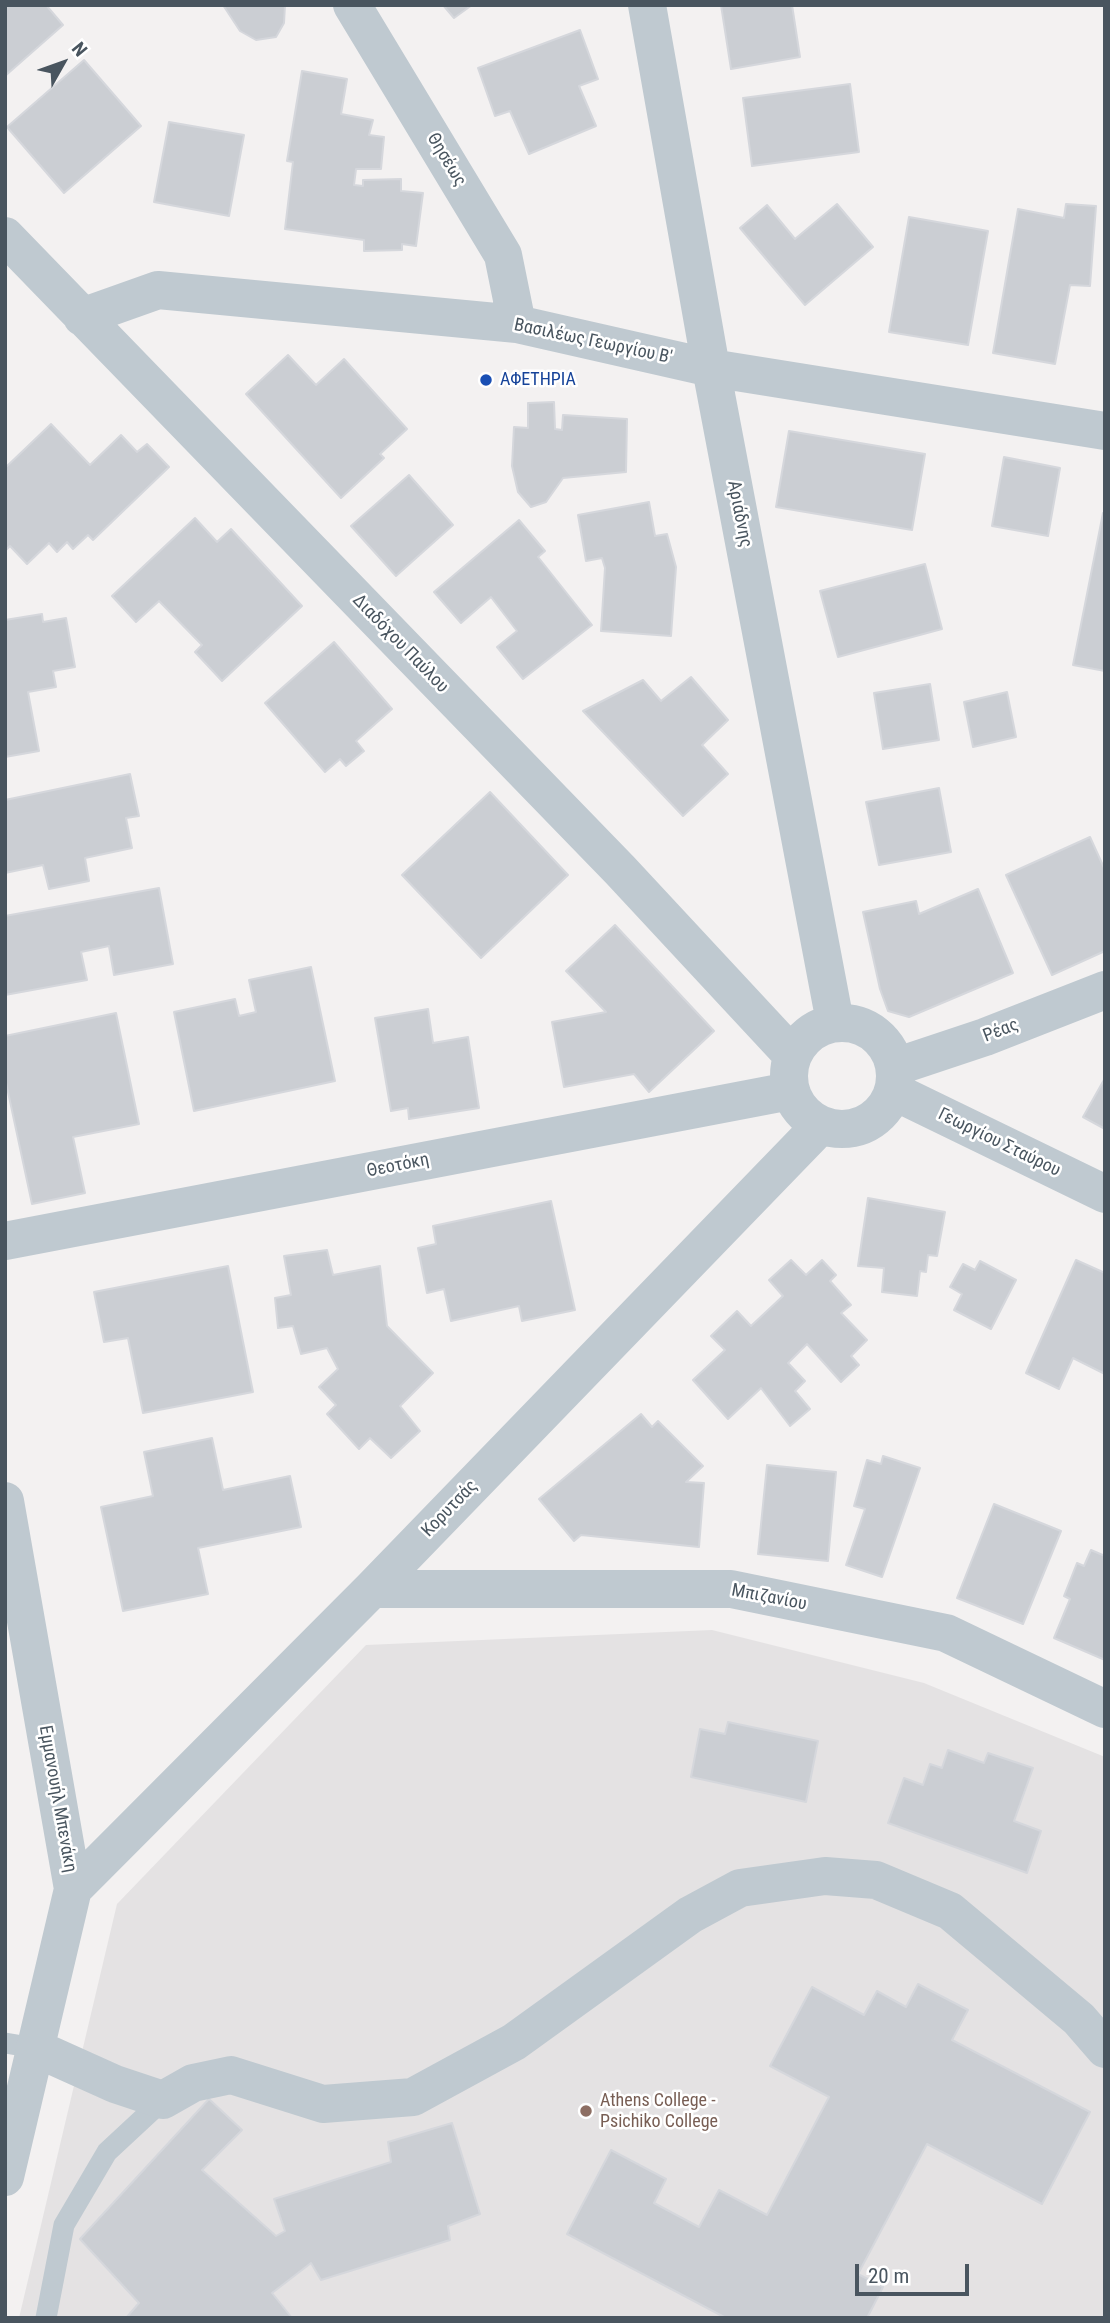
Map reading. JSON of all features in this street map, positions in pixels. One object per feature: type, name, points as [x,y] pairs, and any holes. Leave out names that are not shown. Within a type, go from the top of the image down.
[{"type":"street","name":"Θησέως","points":[[352,5],[503,255],[517,324]]},
{"type":"street","name":"Αριάδνης","points":[[647,5],[711,368],[835,1022]]},
{"type":"street","name":"Διαδόχου Παύλου","points":[[5,236],[620,870],[791,1073]]},
{"type":"street","name":"Βασιλέως Γεωργίου Β'","points":[[82,317],[158,290],[517,324],[711,368],[1105,431]]},
{"type":"street","name":"Ρέας","points":[[894,1079],[985,1037],[1105,990]]},
{"type":"street","points":[[835,1022],[852,1023],[872,1032],[887,1047],[894,1079],[877,1116],[864,1124],[835,1129],[808,1117],[791,1073],[801,1040],[815,1029],[835,1022]]},
{"type":"street","name":"Θεοτόκη","points":[[5,1241],[791,1073]]},
{"type":"street","name":"Γεωργίου Σταύρου","points":[[894,1079],[1105,1194]]},
{"type":"street","name":"Κορυτσάς","points":[[73,1889],[372,1590],[821,1125]]},
{"type":"street","name":"Εμμανουήλ Μπενάκη","points":[[5,1501],[73,1889],[20,2046],[5,2176]]},
{"type":"street","name":"Μπιζανίου","points":[[372,1590],[731,1589],[946,1633],[1105,1709]]},
{"type":"street","points":[[20,2046],[163,2100],[193,2083],[231,2075],[323,2104],[413,2097],[514,2042],[690,1915],[740,1888],[825,1876],[876,1880],[950,1911],[1079,2019],[1105,2049]]},
{"type":"lane","points":[[46,2318],[64,2225],[107,2152],[163,2100]]},
{"type":"shaded area","name":"Athens College - Psichiko College","points":[[712,1630],[924,1683],[1105,1757],[1105,2318],[19,2318],[117,1904],[366,1645]]},
{"type":"building","points":[[5,5],[46,5],[63,25],[5,76]]},
{"type":"building","points":[[223,5],[285,5],[284,23],[276,37],[256,40],[240,31]]},
{"type":"building","points":[[443,5],[472,5],[454,18]]},
{"type":"building","points":[[721,5],[792,5],[800,57],[731,69]]},
{"type":"building","points":[[580,30],[598,79],[579,86],[596,126],[529,154],[510,111],[495,116],[478,68]]},
{"type":"building","points":[[84,60],[141,126],[64,193],[7,127]]},
{"type":"building","points":[[302,71],[347,79],[341,114],[373,120],[369,135],[384,137],[381,169],[356,169],[354,185],[363,186],[363,180],[401,179],[401,191],[423,193],[416,246],[402,244],[402,250],[364,251],[364,240],[285,229],[293,162],[287,161]]},
{"type":"building","points":[[850,84],[859,152],[752,166],[743,98]]},
{"type":"building","points":[[169,122],[244,135],[229,216],[154,202]]},
{"type":"building","points":[[837,204],[873,247],[805,305],[740,228],[767,205],[795,239]]},
{"type":"building","points":[[1066,204],[1096,206],[1090,286],[1070,285],[1055,364],[993,353],[1018,209],[1064,218]]},
{"type":"building","points":[[909,217],[988,231],[968,345],[889,332]]},
{"type":"building","points":[[288,355],[316,385],[344,359],[407,429],[380,454],[384,458],[341,498],[246,394]]},
{"type":"building","points":[[554,402],[555,429],[562,430],[563,415],[627,419],[626,472],[563,478],[546,502],[531,507],[518,492],[512,466],[514,427],[528,428],[528,403]]},
{"type":"building","points":[[51,424],[90,465],[121,435],[137,452],[147,444],[169,467],[93,540],[88,535],[73,549],[67,542],[57,552],[49,543],[27,564],[10,546],[5,551],[5,468]]},
{"type":"building","points":[[789,431],[925,454],[912,530],[776,507]]},
{"type":"building","points":[[1004,457],[1060,468],[1048,536],[992,526]]},
{"type":"building","points":[[409,475],[453,525],[396,576],[351,526]]},
{"type":"building","points":[[649,502],[655,536],[667,534],[676,567],[671,636],[601,631],[605,568],[602,558],[586,561],[578,515]]},
{"type":"building","points":[[1103,513],[1105,514],[1105,671],[1073,665]]},
{"type":"building","points":[[195,518],[217,542],[231,529],[302,606],[222,681],[195,652],[202,645],[159,601],[136,622],[112,596]]},
{"type":"building","points":[[519,520],[545,551],[538,557],[592,625],[523,679],[497,647],[517,631],[491,597],[461,623],[434,592]]},
{"type":"building","points":[[925,564],[942,629],[838,657],[820,591]]},
{"type":"building","points":[[42,614],[43,622],[66,618],[75,667],[53,671],[56,687],[28,692],[39,751],[5,757],[5,620]]},
{"type":"building","points":[[334,642],[392,709],[356,741],[364,751],[346,766],[340,759],[325,772],[265,703]]},
{"type":"building","points":[[691,677],[728,720],[702,745],[728,774],[683,816],[583,711],[643,680],[661,701]]},
{"type":"building","points":[[930,684],[939,740],[883,749],[874,693]]},
{"type":"building","points":[[1007,692],[1016,737],[973,747],[964,702]]},
{"type":"building","points":[[130,774],[139,816],[126,818],[132,848],[85,858],[89,881],[49,889],[43,865],[5,873],[5,800]]},
{"type":"building","points":[[939,788],[951,852],[879,865],[866,802]]},
{"type":"building","points":[[490,792],[568,875],[481,958],[402,875]]},
{"type":"building","points":[[1090,837],[1105,870],[1105,951],[1052,975],[1006,875]]},
{"type":"building","points":[[159,888],[173,964],[114,975],[109,946],[81,952],[87,980],[5,995],[5,916]]},
{"type":"building","points":[[978,889],[1013,973],[909,1017],[888,1011],[880,989],[863,912],[916,901],[919,914]]},
{"type":"building","points":[[615,925],[714,1031],[649,1092],[634,1074],[564,1087],[552,1022],[606,1012],[566,971]]},
{"type":"building","points":[[311,967],[335,1081],[194,1111],[174,1012],[235,999],[239,1016],[256,1012],[249,980]]},
{"type":"building","points":[[428,1009],[433,1043],[468,1037],[479,1108],[409,1119],[408,1108],[391,1111],[375,1018]]},
{"type":"building","points":[[116,1013],[139,1124],[73,1137],[85,1193],[32,1204],[5,1078],[5,1036]]},
{"type":"building","points":[[1105,1078],[1105,1129],[1083,1117]]},
{"type":"building","points":[[868,1198],[945,1212],[937,1256],[928,1255],[926,1272],[920,1271],[917,1296],[882,1292],[884,1268],[858,1266]]},
{"type":"building","points":[[551,1201],[575,1310],[522,1321],[519,1306],[451,1321],[444,1289],[427,1293],[418,1248],[436,1244],[433,1226]]},
{"type":"building","points":[[327,1250],[333,1275],[380,1266],[387,1326],[433,1373],[400,1406],[420,1431],[391,1458],[370,1438],[359,1449],[327,1414],[336,1405],[319,1387],[338,1369],[327,1348],[301,1354],[293,1326],[278,1328],[275,1298],[291,1295],[284,1256]]},
{"type":"building","points":[[791,1260],[806,1275],[822,1260],[836,1275],[830,1281],[851,1305],[841,1313],[867,1340],[851,1356],[859,1365],[841,1382],[807,1344],[788,1363],[805,1381],[795,1391],[810,1409],[790,1426],[761,1388],[728,1419],[693,1380],[725,1350],[711,1336],[737,1311],[751,1326],[783,1296],[769,1280]]},
{"type":"building","points":[[1076,1260],[1105,1273],[1105,1374],[1073,1358],[1059,1389],[1026,1373]]},
{"type":"building","points":[[980,1261],[1016,1280],[991,1329],[954,1310],[962,1294],[950,1287],[963,1264],[975,1270]]},
{"type":"building","points":[[228,1266],[253,1392],[143,1413],[128,1338],[104,1342],[94,1292]]},
{"type":"building","points":[[641,1414],[652,1427],[658,1421],[703,1466],[686,1482],[704,1483],[699,1547],[581,1535],[574,1541],[539,1499]]},
{"type":"building","points":[[212,1438],[223,1490],[290,1476],[301,1527],[198,1548],[208,1594],[123,1611],[101,1507],[153,1496],[144,1452]]},
{"type":"building","points":[[883,1456],[920,1468],[882,1577],[846,1565],[865,1509],[854,1506],[867,1460],[881,1464]]},
{"type":"building","points":[[767,1465],[836,1472],[828,1561],[758,1554]]},
{"type":"building","points":[[994,1504],[1061,1531],[1023,1624],[957,1598]]},
{"type":"building","points":[[1091,1550],[1105,1556],[1105,1660],[1054,1638],[1070,1599],[1064,1596],[1077,1563],[1084,1566]]},
{"type":"building","points":[[728,1722],[818,1741],[806,1802],[691,1777],[700,1729],[725,1734]]},
{"type":"building","points":[[948,1750],[984,1763],[988,1753],[1033,1768],[1014,1821],[1041,1831],[1027,1873],[888,1823],[904,1778],[923,1785],[930,1764],[942,1768]]},
{"type":"building","points":[[918,1984],[968,2010],[952,2040],[1090,2112],[1042,2204],[927,2144],[858,2274],[883,2287],[867,2318],[726,2318],[567,2234],[611,2150],[666,2179],[654,2203],[699,2227],[719,2190],[767,2215],[829,2097],[770,2066],[812,1987],[864,2015],[877,1991],[906,2007]]},
{"type":"building","points":[[209,2099],[242,2130],[202,2170],[276,2236],[285,2231],[274,2199],[391,2162],[388,2142],[452,2123],[480,2214],[448,2226],[450,2240],[321,2280],[311,2263],[272,2293],[292,2318],[126,2318],[139,2303],[80,2239]]},
{"type":"place","name":"ΑΦΕΤΗΡΙΑ","points":[[486,380]]},
{"type":"place","name":"Athens College - Psichiko College","points":[[586,2111]]}]
